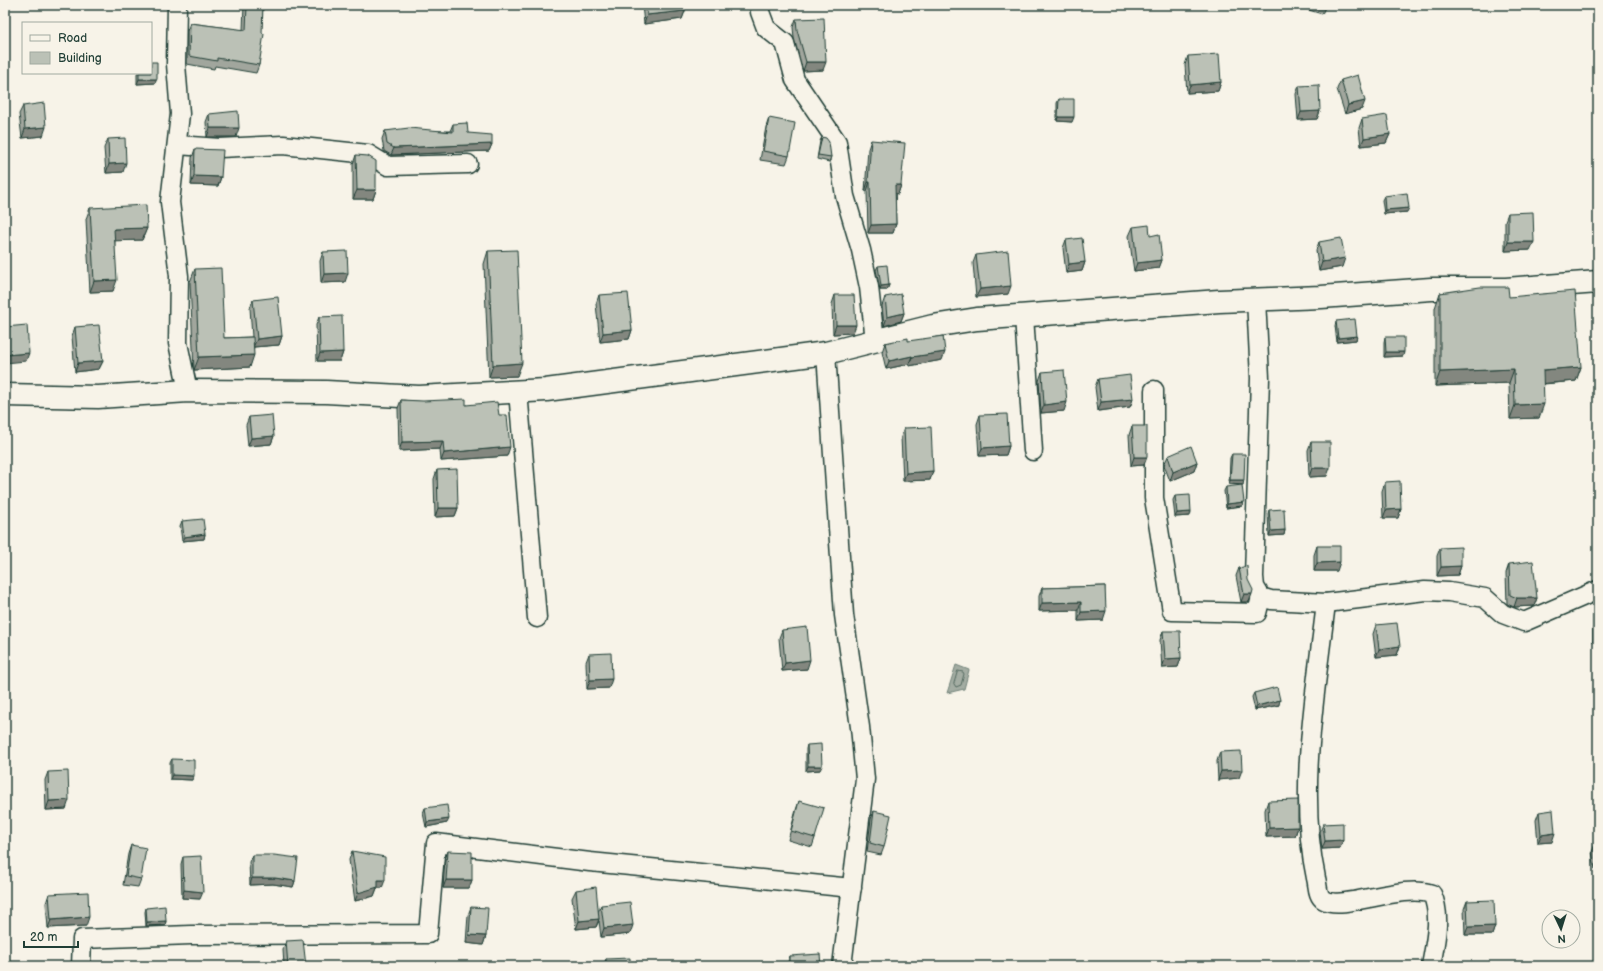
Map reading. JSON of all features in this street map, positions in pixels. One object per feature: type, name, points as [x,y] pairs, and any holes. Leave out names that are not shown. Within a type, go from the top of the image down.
[{"type":"main road","points":[[5,395],[98,397],[188,391],[326,392],[419,397],[546,390],[826,353],[933,326],[977,319],[1256,299],[1321,297],[1431,289],[1506,289],[1598,282]]},
{"type":"street","points":[[177,5],[176,64],[180,114],[170,202],[179,276],[178,342],[188,391]]},
{"type":"street","points":[[760,5],[760,12],[766,28],[785,43],[795,80],[836,142],[845,196],[861,250],[869,287],[874,341]]},
{"type":"street","points":[[177,145],[220,148],[283,145],[368,154],[388,166],[468,164]]},
{"type":"street","points":[[1256,299],[1260,378],[1254,577],[1255,587],[1261,597],[1271,600],[1326,603],[1426,591],[1449,592],[1485,598],[1503,614],[1524,622],[1598,590]]},
{"type":"street","points":[[1024,316],[1033,451]]},
{"type":"street","points":[[826,353],[844,615],[860,727],[865,780],[842,966]]},
{"type":"street","points":[[1154,390],[1154,498],[1172,611],[1257,613],[1261,597]]},
{"type":"street","points":[[518,391],[537,618]]},
{"type":"street","points":[[1326,603],[1311,728],[1308,812],[1311,854],[1319,895],[1324,900],[1337,902],[1409,891],[1422,890],[1432,894],[1435,901],[1436,939],[1430,966]]},
{"type":"street","points":[[81,966],[82,939],[191,935],[428,934],[436,843],[590,862],[852,888]]},
{"type":"water","points":[[956,665],[969,670],[964,689],[947,693]]},
{"type":"building","points":[[247,5],[263,5],[262,33],[264,34],[259,65],[217,58],[217,61],[189,56],[190,23],[246,30]]},
{"type":"building","points":[[646,5],[685,5],[685,11],[647,15]]},
{"type":"building","points":[[824,18],[826,62],[806,62],[797,30],[796,19]]},
{"type":"building","points":[[1219,54],[1221,82],[1190,85],[1188,56]]},
{"type":"building","points":[[152,62],[157,62],[157,79],[139,79],[139,74],[152,74]]},
{"type":"building","points":[[1358,75],[1365,101],[1348,105],[1341,80]]},
{"type":"building","points":[[1319,85],[1320,111],[1301,112],[1299,86]]},
{"type":"building","points":[[1059,99],[1074,99],[1074,117],[1058,117]]},
{"type":"building","points":[[44,103],[46,127],[25,129],[23,106]]},
{"type":"building","points":[[238,111],[239,128],[210,128],[209,114]]},
{"type":"building","points":[[1387,115],[1390,134],[1364,138],[1362,119]]},
{"type":"building","points":[[769,118],[795,123],[789,156],[763,151]]},
{"type":"building","points":[[467,123],[468,133],[492,135],[492,144],[394,148],[387,144],[385,131],[409,128],[453,132],[453,124]]},
{"type":"building","points":[[822,137],[826,138],[829,142],[831,157],[818,155]]},
{"type":"building","points":[[125,138],[126,163],[109,164],[108,139]]},
{"type":"building","points":[[871,140],[905,143],[901,185],[895,185],[896,224],[871,225],[870,182],[868,182]]},
{"type":"building","points":[[195,149],[223,150],[221,177],[194,176]]},
{"type":"building","points":[[356,155],[368,156],[376,161],[376,190],[357,190]]},
{"type":"building","points":[[1407,193],[1409,208],[1385,210],[1384,196]]},
{"type":"building","points":[[146,205],[147,228],[114,229],[117,280],[94,281],[90,208]]},
{"type":"building","points":[[1533,212],[1534,242],[1508,242],[1508,213]]},
{"type":"building","points":[[1149,225],[1150,236],[1159,234],[1162,260],[1137,263],[1133,227]]},
{"type":"building","points":[[1082,238],[1085,262],[1069,264],[1066,240]]},
{"type":"building","points":[[1341,238],[1345,258],[1322,262],[1319,242]]},
{"type":"building","points":[[517,250],[522,363],[493,365],[488,251]]},
{"type":"building","points":[[347,251],[348,273],[324,274],[323,252]]},
{"type":"building","points":[[1008,251],[1011,286],[980,289],[976,255]]},
{"type":"building","points":[[887,265],[889,285],[881,286],[878,266]]},
{"type":"building","points":[[221,268],[224,338],[253,337],[254,355],[199,357],[195,269]]},
{"type":"building","points":[[1480,287],[1508,287],[1509,297],[1575,291],[1581,367],[1543,370],[1544,404],[1515,405],[1514,369],[1440,372],[1440,293]]},
{"type":"building","points":[[628,293],[632,330],[603,333],[599,295]]},
{"type":"building","points":[[901,294],[904,313],[887,317],[885,297]]},
{"type":"building","points":[[835,295],[854,295],[856,325],[836,325]]},
{"type":"building","points":[[278,297],[282,336],[257,339],[253,300]]},
{"type":"building","points":[[342,316],[343,352],[320,353],[319,317]]},
{"type":"building","points":[[1355,319],[1357,336],[1338,338],[1336,321]]},
{"type":"building","points":[[27,325],[29,353],[5,355],[5,327]]},
{"type":"building","points":[[99,325],[103,361],[78,363],[75,327]]},
{"type":"building","points":[[943,336],[945,352],[912,356],[889,361],[885,343],[908,338],[908,341]]},
{"type":"building","points":[[1385,337],[1404,337],[1404,352],[1386,352]]},
{"type":"building","points":[[1064,370],[1067,402],[1044,405],[1042,372]]},
{"type":"building","points":[[1130,375],[1133,399],[1101,402],[1098,379]]},
{"type":"building","points":[[466,399],[466,405],[497,402],[499,415],[507,415],[510,447],[444,453],[443,441],[402,442],[401,400],[423,401]]},
{"type":"building","points":[[1007,414],[1009,446],[982,448],[980,415]]},
{"type":"building","points":[[272,415],[274,436],[251,438],[249,417]]},
{"type":"building","points":[[1132,426],[1147,426],[1147,457],[1134,457]]},
{"type":"building","points":[[931,427],[933,471],[906,473],[904,428]]},
{"type":"building","points":[[1311,442],[1330,442],[1330,468],[1312,468]]},
{"type":"building","points":[[1191,446],[1197,462],[1173,472],[1168,456]]},
{"type":"building","points":[[1232,454],[1245,454],[1244,480],[1230,480]]},
{"type":"building","points":[[457,469],[458,508],[438,508],[437,470]]},
{"type":"building","points":[[1400,481],[1401,509],[1386,510],[1385,482]]},
{"type":"building","points":[[1242,485],[1244,502],[1227,504],[1226,487]]},
{"type":"building","points":[[1190,495],[1191,512],[1177,513],[1175,496]]},
{"type":"building","points":[[1284,509],[1285,530],[1271,531],[1269,510]]},
{"type":"building","points":[[203,519],[205,534],[184,537],[182,521]]},
{"type":"building","points":[[1317,546],[1340,546],[1340,562],[1317,563]]},
{"type":"building","points":[[1461,547],[1461,566],[1441,567],[1440,548]]},
{"type":"building","points":[[1533,561],[1537,598],[1517,598],[1510,595],[1509,564]]},
{"type":"building","points":[[1247,566],[1248,580],[1253,590],[1252,594],[1244,594],[1239,568]]},
{"type":"building","points":[[1105,586],[1106,611],[1081,612],[1081,602],[1042,603],[1042,588]]},
{"type":"building","points":[[1596,602],[1598,602],[1598,633],[1597,633]]},
{"type":"building","points":[[1397,623],[1400,646],[1379,649],[1376,625]]},
{"type":"building","points":[[807,627],[810,660],[785,663],[782,630]]},
{"type":"building","points":[[1163,631],[1180,631],[1181,658],[1165,659]]},
{"type":"building","points":[[611,653],[612,679],[590,680],[589,654]]},
{"type":"building","points":[[1277,687],[1280,700],[1257,706],[1254,693]]},
{"type":"building","points":[[821,744],[822,766],[808,766],[807,745]]},
{"type":"building","points":[[1241,751],[1242,770],[1221,771],[1220,752]]},
{"type":"building","points":[[172,759],[194,760],[194,776],[172,775]]},
{"type":"building","points":[[68,771],[69,800],[49,801],[48,772]]},
{"type":"building","points":[[1298,800],[1298,827],[1269,828],[1268,801]]},
{"type":"building","points":[[799,801],[824,808],[815,838],[791,831]]},
{"type":"building","points":[[447,805],[449,819],[427,822],[425,808]]},
{"type":"building","points":[[1553,810],[1555,833],[1541,835],[1539,812]]},
{"type":"building","points":[[874,811],[891,815],[884,847],[870,843]]},
{"type":"building","points":[[1343,823],[1343,840],[1325,841],[1323,824]]},
{"type":"building","points":[[1598,843],[1598,859],[1595,844]]},
{"type":"building","points":[[131,845],[146,848],[141,879],[126,876]]},
{"type":"building","points":[[352,851],[385,857],[385,880],[378,880],[378,887],[358,893]]},
{"type":"building","points":[[448,851],[472,852],[472,880],[446,880]]},
{"type":"building","points":[[252,855],[274,855],[298,858],[295,881],[275,878],[252,878]]},
{"type":"building","points":[[201,856],[203,892],[184,890],[183,857]]},
{"type":"building","points":[[596,887],[599,919],[579,921],[576,890]]},
{"type":"building","points":[[88,892],[89,917],[51,920],[49,894]]},
{"type":"building","points":[[1494,900],[1495,926],[1468,927],[1467,901]]},
{"type":"building","points":[[630,902],[633,925],[604,928],[601,905]]},
{"type":"building","points":[[165,906],[166,921],[147,922],[146,908]]},
{"type":"building","points":[[471,907],[488,908],[486,936],[469,935]]},
{"type":"building","points":[[303,940],[306,966],[288,966],[286,941]]},
{"type":"building","points":[[820,954],[821,966],[790,966],[790,956]]},
{"type":"building","points":[[630,958],[630,966],[606,966],[606,959]]}]
